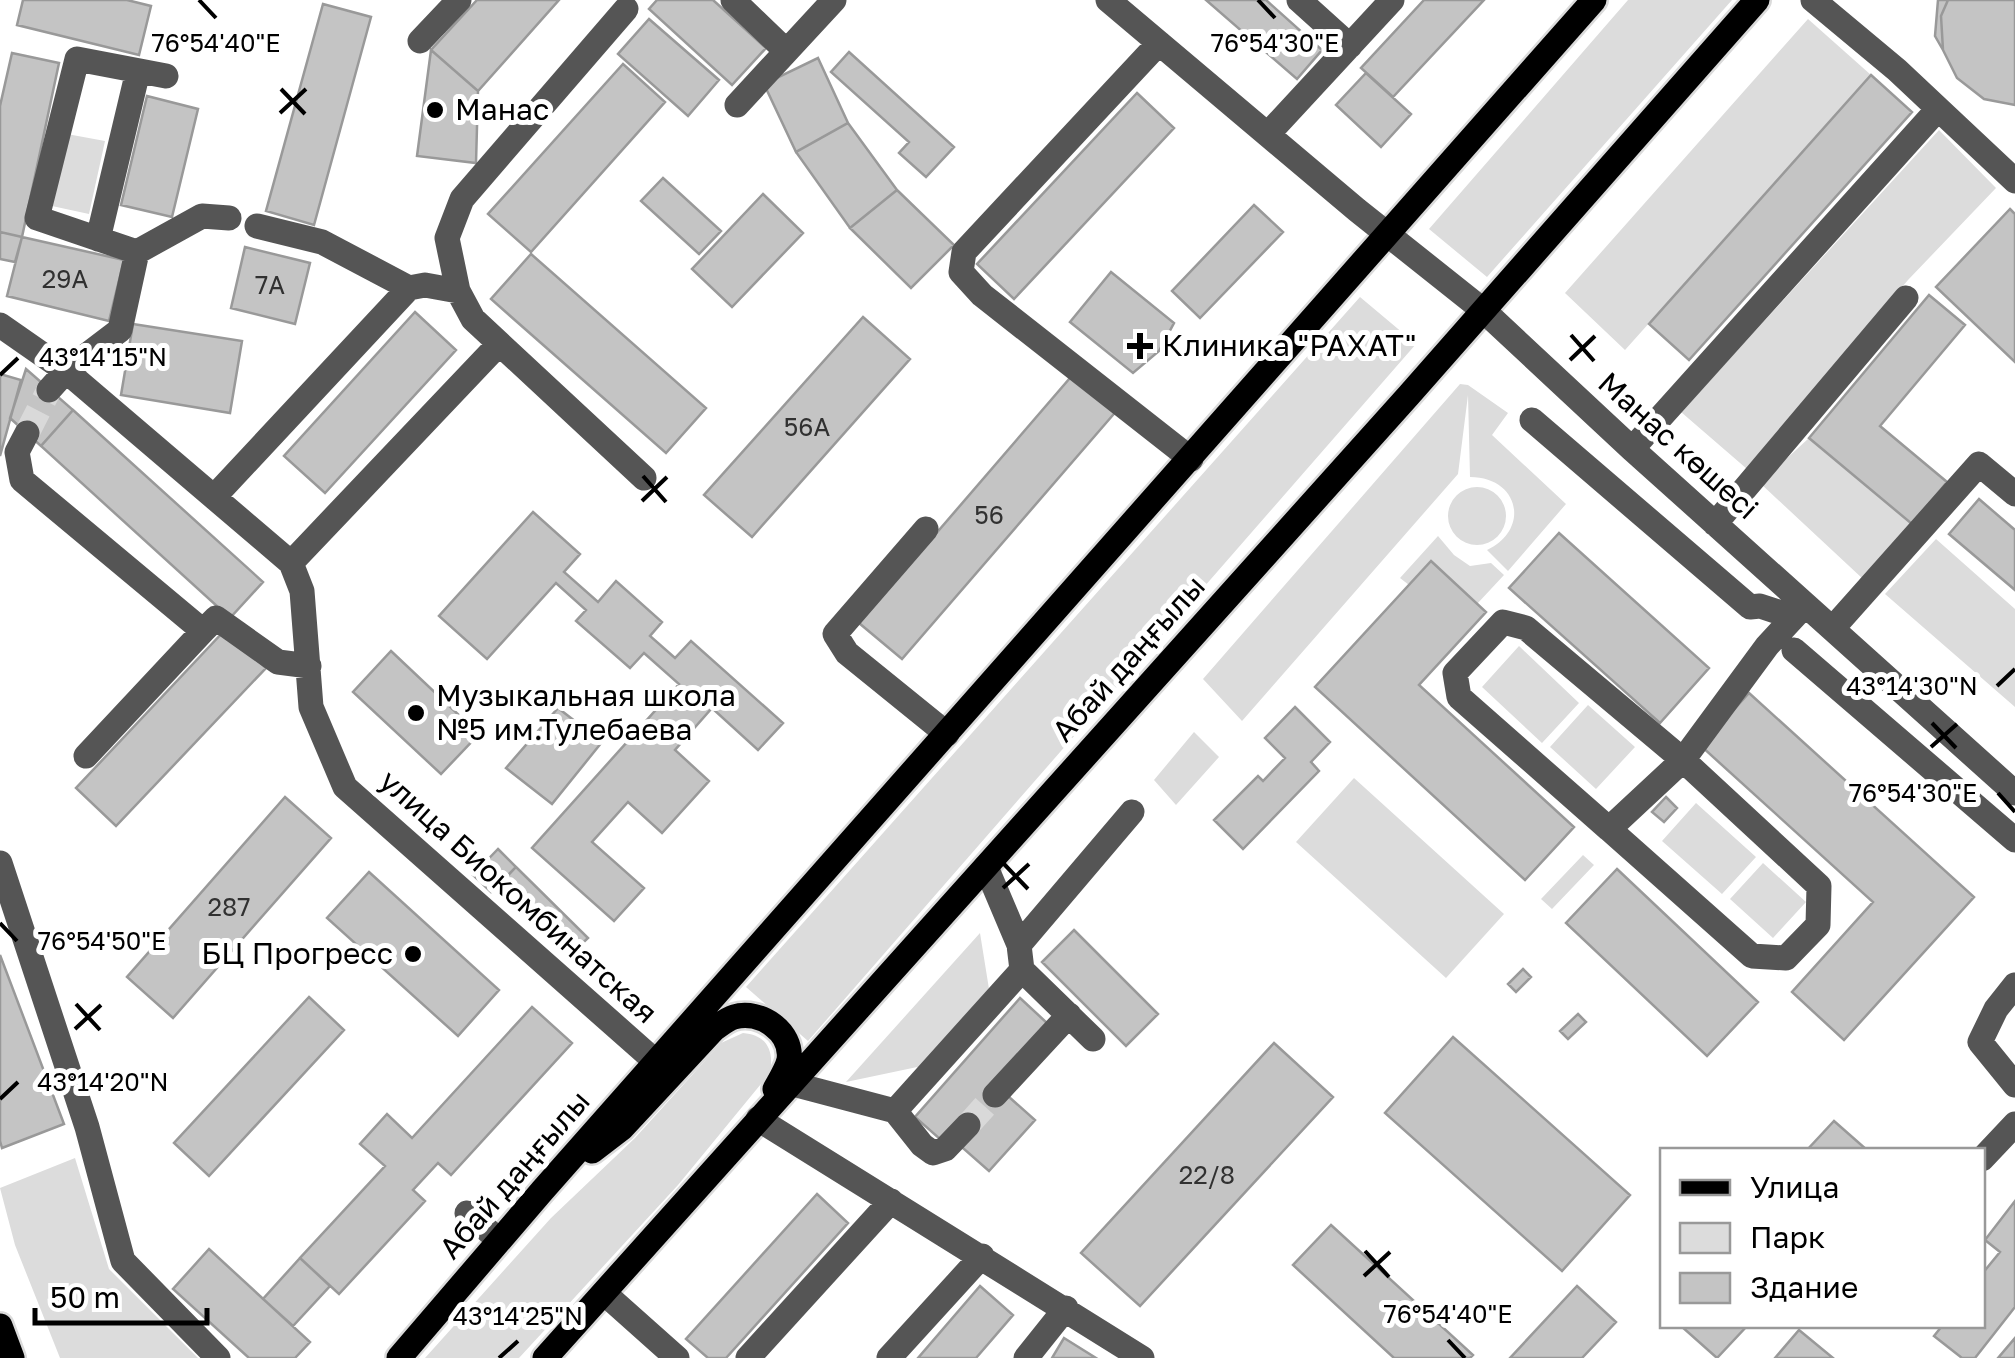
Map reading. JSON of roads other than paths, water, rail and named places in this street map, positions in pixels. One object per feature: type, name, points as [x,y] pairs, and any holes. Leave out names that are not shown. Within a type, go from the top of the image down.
[{"type":"main road","name":"Абай даңғылы","points":[[399,1358],[1594,0]]},
{"type":"main road","name":"Абай даңғылы","points":[[545,1358],[1484,311],[1757,0]]},
{"type":"main road","points":[[542,1192],[622,1128],[714,1029],[731,1017],[756,1016],[766,1020],[788,1045],[789,1061],[758,1119]]},
{"type":"main road","points":[[0,1326],[12,1358]]},
{"type":"street","points":[[420,41],[459,0]]},
{"type":"street","points":[[733,0],[785,50]]},
{"type":"street","points":[[737,105],[834,0]]},
{"type":"street","name":"Манас көшесі","points":[[1108,0],[1484,311],[1715,524],[1799,611],[1832,628],[2015,793]]},
{"type":"street","points":[[1299,0],[1350,46]]},
{"type":"street","points":[[1268,134],[1392,0]]},
{"type":"street","points":[[1813,0],[2015,181]]},
{"type":"street","points":[[626,9],[462,199],[447,238],[458,291],[472,320],[644,478]]},
{"type":"street","points":[[1159,43],[964,252],[960,272],[982,295],[1191,459]]},
{"type":"street","points":[[166,76],[77,60],[36,218],[137,252],[202,216],[229,218]]},
{"type":"street","points":[[98,239],[138,71]]},
{"type":"street","points":[[1632,450],[1938,109]]},
{"type":"street","points":[[257,226],[322,242],[409,288]]},
{"type":"street","points":[[58,380],[120,330],[137,252]]},
{"type":"street","points":[[214,497],[409,288],[426,284],[458,291]]},
{"type":"street","points":[[1715,524],[1906,298]]},
{"type":"street","points":[[0,326],[58,380],[214,497],[292,563],[499,344]]},
{"type":"street","points":[[1532,420],[1750,607],[1799,611]]},
{"type":"street","points":[[27,433],[17,452],[22,480],[202,631]]},
{"type":"street","points":[[1832,628],[1979,464],[2015,494]]},
{"type":"street","points":[[926,529],[835,634],[847,653],[947,734]]},
{"type":"street","name":"улица Биокомбинатская","points":[[292,563],[302,591],[310,707],[345,787],[656,1062]]},
{"type":"street","points":[[1609,828],[1683,760],[1767,646],[1799,611]]},
{"type":"street","points":[[86,756],[216,618],[278,662],[310,666]]},
{"type":"street","points":[[1504,622],[1526,628],[1683,760],[1819,886],[1818,925],[1786,958],[1752,956],[1459,697],[1455,673],[1504,622]]},
{"type":"street","points":[[1757,676],[1767,646]]},
{"type":"street","points":[[1794,650],[2015,840]]},
{"type":"street","points":[[895,1110],[1020,958],[1132,812]]},
{"type":"street","points":[[0,863],[87,1127],[123,1261],[218,1358]]},
{"type":"street","points":[[986,867],[1020,958],[1093,1039]]},
{"type":"street","points":[[2015,985],[1996,1009],[1980,1042],[2015,1085]]},
{"type":"street","points":[[995,1095],[1069,1016]]},
{"type":"street","points":[[789,1083],[895,1110],[933,1153],[945,1150],[968,1125]]},
{"type":"street","points":[[758,1119],[1142,1358]]},
{"type":"street","points":[[1985,1155],[2015,1124]]},
{"type":"street","points":[[748,1358],[891,1201]]},
{"type":"street","points":[[467,1213],[499,1240]]},
{"type":"street","points":[[889,1358],[982,1256]]},
{"type":"street","points":[[604,1293],[677,1358]]},
{"type":"street","points":[[1026,1358],[1066,1308]]},
{"type":"tunnel","points":[[27,433],[49,390]]},
{"type":"tunnel","points":[[968,1125],[995,1095]]},
{"type":"place","name":"Манас","points":[[435,110]]},
{"type":"place","name":"Клиника \"РАХАТ\"","points":[[1140,346]]},
{"type":"place","name":"Музыкальная школа №5 им.Тулебаева","points":[[416,713]]},
{"type":"place","name":"БЦ Прогресс","points":[[413,954]]}]
